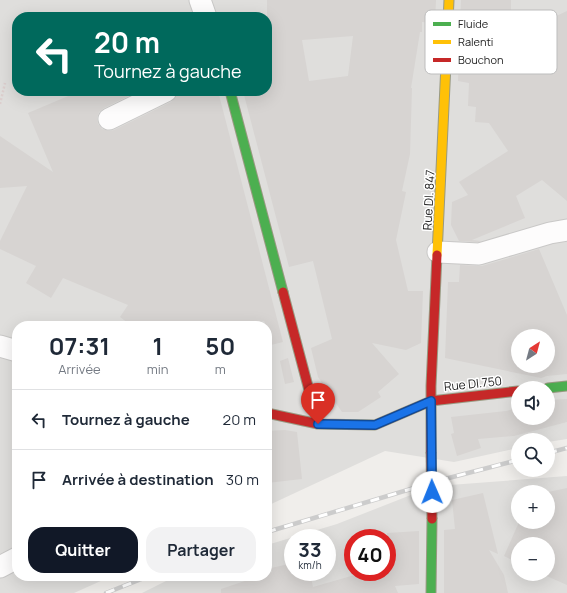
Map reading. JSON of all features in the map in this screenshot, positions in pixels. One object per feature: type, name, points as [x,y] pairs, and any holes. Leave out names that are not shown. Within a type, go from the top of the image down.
[{"type":"street","points":[[200,0],[204,12]]},
{"type":"street","name":"Rue DI. 847","points":[[449,0],[449,10]]},
{"type":"street","name":"Rue DI. 847","points":[[431,593],[431,401],[446,74]]},
{"type":"street","points":[[109,119],[156,96]]},
{"type":"street","points":[[231,96],[318,424]]},
{"type":"street","points":[[438,252],[479,254],[550,233],[567,230]]},
{"type":"street","points":[[0,346],[12,350]]},
{"type":"street","points":[[555,387],[567,386]]},
{"type":"street","name":"Rue DI.750","points":[[272,414],[318,424],[375,425],[431,401],[511,393]]},
{"type":"street","points":[[0,567],[12,561]]},
{"type":"path","points":[[0,104],[5,83]]},
{"type":"shaded area","points":[[0,0],[567,0],[567,439],[555,441],[555,433],[511,433],[511,450],[454,462],[385,451],[272,504],[272,321],[12,321],[12,581],[101,581],[74,593],[0,593]]},
{"type":"shaded area","points":[[567,476],[567,593],[142,593],[166,581],[272,581],[272,544],[284,540],[284,581],[336,581],[336,529],[320,529],[416,493],[450,485]]},
{"type":"building","points":[[267,0],[436,0],[436,10],[425,10],[425,22],[422,22],[422,32],[420,32],[411,88],[410,154],[402,191],[406,192],[396,240],[408,291],[423,291],[421,343],[406,350],[372,343],[399,374],[378,392],[381,397],[358,412],[342,412],[318,377],[311,348],[332,339],[313,261],[289,267],[244,96],[272,96],[272,12],[267,12]],"holes":[[[353,36],[348,76],[309,81],[302,40]]]},
{"type":"building","points":[[461,0],[511,0],[511,10],[461,10]]},
{"type":"building","points":[[567,11],[567,201],[542,180],[516,196],[525,218],[472,240],[481,241],[478,242],[459,241],[451,225],[452,202],[468,195],[459,182],[508,151],[489,123],[475,122],[476,107],[468,106],[469,83],[458,81],[458,74],[557,74],[557,16]]},
{"type":"building","points":[[68,96],[129,96],[99,112],[97,118],[98,124],[102,129],[109,131],[114,130],[171,102],[176,96],[219,96],[283,342],[272,345],[272,321],[125,321],[120,317],[128,305],[63,278],[51,298],[26,283],[36,266],[0,249],[0,241],[27,186],[0,188],[0,136],[53,172],[28,113]]},
{"type":"building","points":[[539,249],[567,315],[567,374],[541,378],[517,373],[555,373],[555,329],[511,329],[511,372],[445,358],[448,282],[459,282],[460,265],[482,266]]},
{"type":"building","points":[[288,358],[294,382],[285,384],[280,361]]},
{"type":"building","points":[[567,399],[567,422],[525,433],[511,433],[511,436],[478,439],[481,448],[457,456],[451,434],[454,433],[451,417],[511,410],[511,425],[555,425],[555,400]]},
{"type":"building","points":[[285,430],[297,432],[302,479],[272,482],[272,431]]},
{"type":"building","points":[[567,488],[567,585],[555,580],[555,537],[512,537],[516,529],[555,529],[555,491]]},
{"type":"building","points":[[483,493],[498,554],[489,550],[504,575],[508,593],[444,593],[444,530],[455,529],[452,500]]},
{"type":"building","points":[[419,531],[419,584],[395,586],[398,593],[221,593],[221,589],[245,581],[272,581],[272,568],[284,565],[284,581],[312,581],[313,587],[344,578],[344,581],[396,581],[396,532]]},
{"type":"building","points":[[511,540],[511,560],[504,556]]},
{"type":"railway","points":[[555,451],[567,448]]},
{"type":"railway","points":[[272,531],[441,480],[511,462]]},
{"type":"railway","points":[[106,593],[136,581]]},
{"type":"traffic: fast","points":[[231,96],[283,292]]},
{"type":"traffic: fast","points":[[555,387],[567,386]]},
{"type":"traffic: fast","points":[[431,593],[432,519]]},
{"type":"traffic: slow","points":[[449,0],[449,10]]},
{"type":"traffic: slow","points":[[437,255],[446,74]]},
{"type":"traffic: jam","points":[[431,452],[431,386],[437,255]]},
{"type":"traffic: jam","points":[[283,292],[318,424]]},
{"type":"traffic: jam","points":[[272,414],[318,424],[375,425],[431,401],[511,392]]},
{"type":"traffic: jam","points":[[431,452],[432,519]]},
{"type":"route","points":[[318,424],[375,425],[431,401],[432,492]]}]
